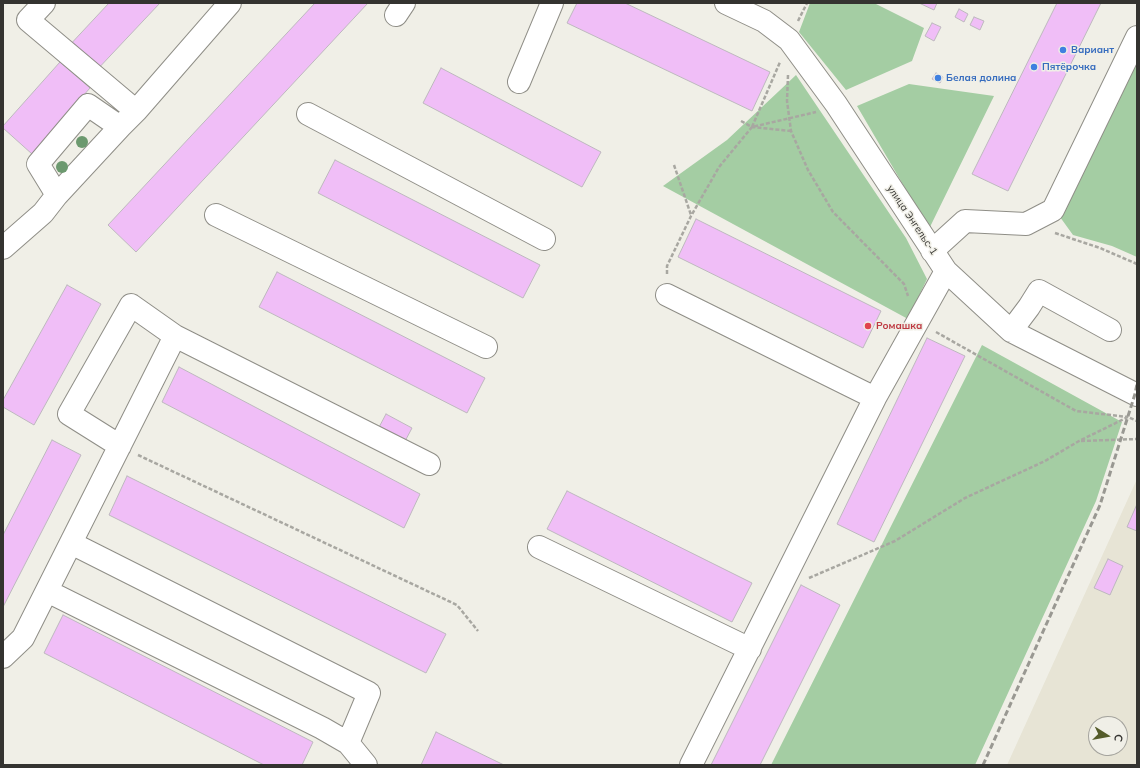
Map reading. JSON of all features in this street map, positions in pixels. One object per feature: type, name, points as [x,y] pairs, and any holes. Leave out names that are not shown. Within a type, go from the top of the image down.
[{"type":"street","points":[[44,3],[28,20],[136,111]]},
{"type":"street","points":[[3,248],[43,213],[120,126],[136,111],[230,3]]},
{"type":"street","points":[[519,82],[552,3]]},
{"type":"street","name":"улица Энгельс-1","points":[[726,3],[764,20],[789,40],[836,104],[946,271],[1011,331],[1137,395]]},
{"type":"street","points":[[932,251],[965,221],[1026,224],[1053,210],[1137,37]]},
{"type":"street","points":[[58,195],[38,164],[88,105],[120,126]]},
{"type":"street","points":[[308,114],[544,239]]},
{"type":"street","points":[[216,214],[486,347]]},
{"type":"street","points":[[691,765],[875,398],[946,271]]},
{"type":"street","points":[[1011,331],[1029,308],[1039,290],[1110,330]]},
{"type":"street","points":[[667,295],[875,398]]},
{"type":"street","points":[[120,446],[69,414],[131,305],[175,336],[429,464]]},
{"type":"street","points":[[3,657],[23,638],[175,336]]},
{"type":"street","points":[[71,543],[369,693],[348,743]]},
{"type":"street","points":[[540,547],[750,649]]},
{"type":"street","points":[[47,591],[322,728],[348,743],[366,765]]},
{"type":"path","points":[[789,40],[787,101],[789,118],[792,131],[808,170],[832,212],[904,284],[918,322],[1076,411],[1128,417],[1137,421]]},
{"type":"path","points":[[667,295],[668,266],[691,216],[719,167],[752,128],[814,112],[836,104]]},
{"type":"path","points":[[741,121],[752,128],[792,131]]},
{"type":"path","points":[[674,165],[691,216]]},
{"type":"path","points":[[1026,224],[1100,248],[1137,264]]},
{"type":"path","points":[[779,591],[895,540],[965,498],[1045,461],[1128,417]]},
{"type":"path","points":[[1079,442],[1137,439]]},
{"type":"path","points":[[120,446],[457,605],[478,631]]},
{"type":"shaded area","points":[[1137,479],[1137,765],[1007,765]]},
{"type":"green space","points":[[810,3],[874,3],[924,28],[912,61],[846,90],[799,32]]},
{"type":"green space","points":[[1137,57],[1137,257],[1112,246],[1073,235],[1060,217]]},
{"type":"green space","points":[[796,75],[906,238],[927,279],[908,319],[663,186],[727,140]]},
{"type":"green space","points":[[909,84],[994,96],[929,229],[857,106]]},
{"type":"green space","points":[[982,345],[1122,422],[1096,501],[975,765],[771,765]]},
{"type":"building","points":[[109,3],[160,3],[94,73],[67,48]]},
{"type":"building","points":[[315,3],[368,3],[136,252],[108,225]]},
{"type":"building","points":[[577,3],[625,3],[770,72],[752,111],[567,23]]},
{"type":"building","points":[[919,3],[937,3],[934,10]]},
{"type":"building","points":[[1057,3],[1101,3],[1008,191],[972,174]]},
{"type":"building","points":[[959,9],[968,14],[964,22],[955,17]]},
{"type":"building","points":[[974,17],[984,21],[980,30],[970,25]]},
{"type":"building","points":[[932,23],[941,27],[934,41],[925,36]]},
{"type":"building","points":[[60,62],[90,88],[32,154],[3,128],[3,126]]},
{"type":"building","points":[[441,68],[601,152],[582,187],[423,103]]},
{"type":"building","points":[[936,73],[943,77],[940,83],[932,79]]},
{"type":"building","points":[[335,160],[540,265],[523,298],[318,193]]},
{"type":"building","points":[[696,219],[881,311],[863,348],[678,257]]},
{"type":"building","points":[[277,272],[485,378],[467,413],[259,307]]},
{"type":"building","points":[[67,285],[101,304],[34,425],[3,407],[3,400]]},
{"type":"building","points":[[927,338],[965,356],[874,542],[837,524]]},
{"type":"building","points":[[179,367],[420,494],[404,528],[162,402]]},
{"type":"building","points":[[386,414],[412,428],[403,445],[377,431]]},
{"type":"building","points":[[52,440],[81,455],[3,607],[3,535]]},
{"type":"building","points":[[127,476],[446,634],[426,673],[109,515]]},
{"type":"building","points":[[567,491],[752,583],[732,622],[547,529]]},
{"type":"building","points":[[1137,504],[1137,531],[1127,527]]},
{"type":"building","points":[[1108,559],[1123,566],[1110,595],[1094,588]]},
{"type":"building","points":[[801,585],[840,605],[760,765],[711,765]]},
{"type":"building","points":[[63,615],[313,742],[302,765],[264,765],[44,653]]},
{"type":"building","points":[[436,732],[504,765],[421,765]]},
{"type":"railway","points":[[983,765],[1100,505],[1137,384]]},
{"type":"place","name":"Вариант","points":[[1063,50]]},
{"type":"place","name":"Пятёрочка","points":[[1034,67]]},
{"type":"place","name":"Белая долина","points":[[938,78]]},
{"type":"place","name":"Ромашка","points":[[868,326]]}]
